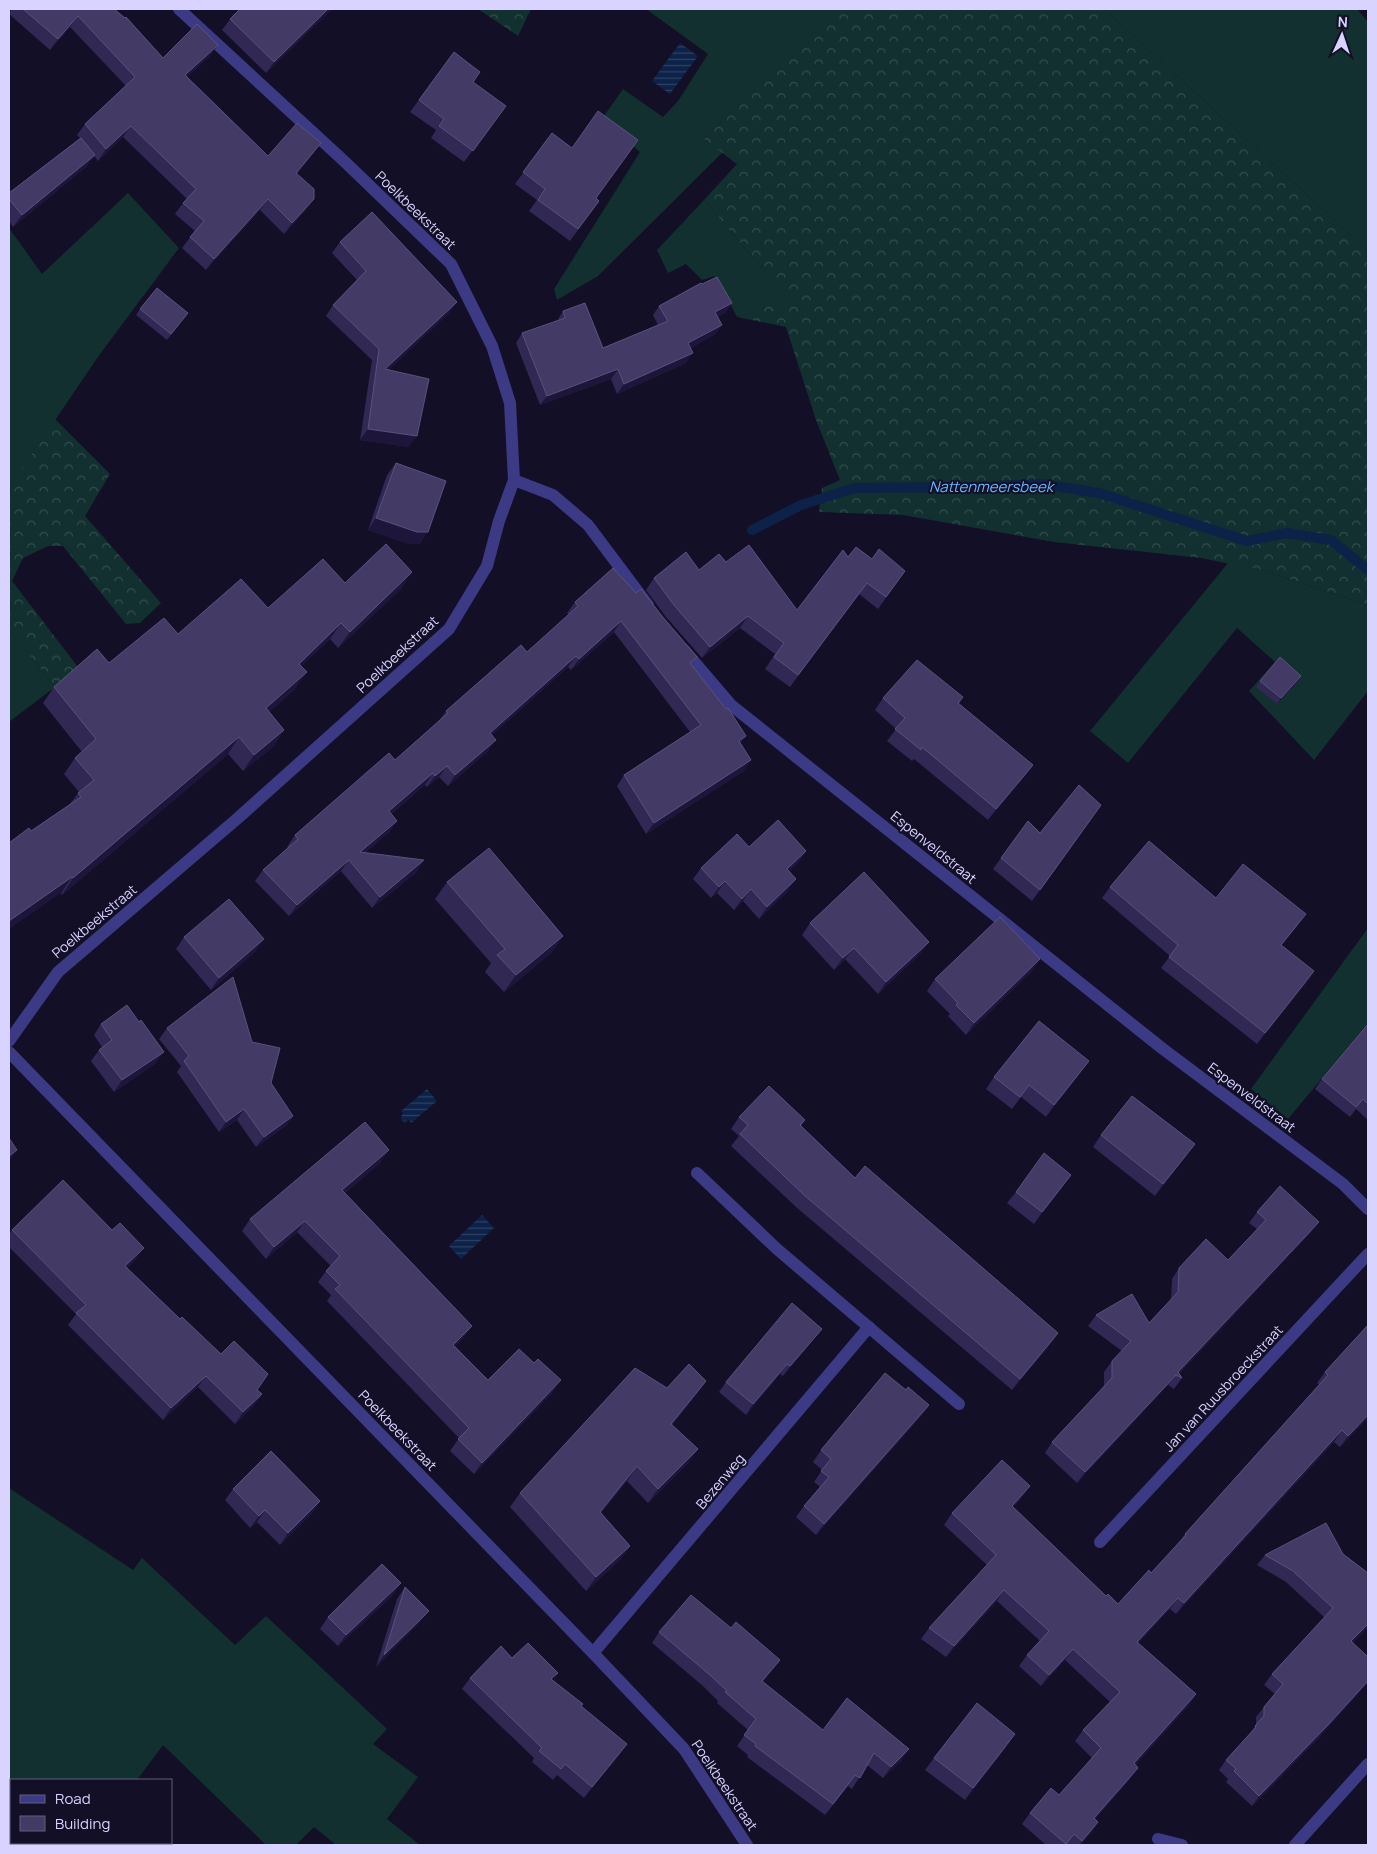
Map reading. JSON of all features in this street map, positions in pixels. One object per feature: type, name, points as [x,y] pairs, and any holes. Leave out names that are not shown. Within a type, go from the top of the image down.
[{"type":"street","name":"Poelkbeekstraat","points":[[9,1041],[58,972],[238,818],[449,629],[487,566],[499,521],[514,480],[510,403],[492,346],[451,264],[330,148],[179,9]]},
{"type":"street","points":[[514,480],[552,495],[588,525],[654,614]]},
{"type":"street","name":"Espenveldstraat","points":[[673,637],[732,705],[1163,1049],[1342,1184],[1368,1209]]},
{"type":"street","name":"Poelkbeekstraat","points":[[9,1052],[684,1749],[747,1845]]},
{"type":"street","points":[[697,1173],[777,1249],[959,1404]]},
{"type":"street","name":"Jan van Ruusbroeckstraat","points":[[1100,1542],[1368,1254]]},
{"type":"street","name":"Bezenweg","points":[[593,1653],[869,1327]]},
{"type":"street","points":[[1295,1845],[1368,1764]]},
{"type":"street","points":[[1158,1839],[1182,1845]]},
{"type":"green space","points":[[478,9],[531,9],[518,36]]},
{"type":"green space","points":[[646,9],[833,9],[836,11],[704,139],[723,152],[598,276],[557,300],[554,289],[640,152],[601,120],[623,89],[663,117],[678,101],[708,54]]},
{"type":"green space","points":[[833,9],[1104,9],[1368,251],[1368,605],[1265,571],[1201,558],[1054,542],[903,515],[819,512],[822,488],[840,480],[816,420],[786,327],[737,317],[789,300],[704,200],[737,164],[704,139],[835,11]]},
{"type":"green space","points":[[1104,9],[1357,9],[1368,22],[1368,251]]},
{"type":"green space","points":[[128,193],[179,248],[100,354],[9,488],[9,228],[42,274]]},
{"type":"green space","points":[[704,200],[790,301],[737,317],[715,276],[702,280],[686,264],[668,273],[657,250]]},
{"type":"green space","points":[[55,419],[110,474],[85,516],[161,603],[140,623],[126,624],[63,546],[48,546],[23,558],[12,581],[78,667],[55,687],[9,630],[9,488]]},
{"type":"green space","points":[[1228,563],[1265,571],[1368,605],[1368,691],[1314,760],[1249,691],[1275,662],[1237,628],[1128,763],[1090,731]]},
{"type":"green space","points":[[9,630],[55,687],[9,722]]},
{"type":"green space","points":[[1368,928],[1368,1023],[1288,1119],[1251,1089]]},
{"type":"green space","points":[[9,1488],[133,1570],[142,1558],[235,1645],[266,1616],[387,1729],[373,1744],[418,1777],[387,1819],[420,1845],[336,1845],[314,1827],[296,1845],[266,1845],[163,1745],[138,1779],[10,1779],[10,1844],[100,1844],[9,1845]]},
{"type":"water","points":[[680,43],[698,56],[670,94],[652,81]]},
{"type":"water","points":[[427,1089],[437,1101],[411,1123],[409,1120],[402,1121],[403,1113],[401,1111]]},
{"type":"water","points":[[482,1215],[494,1228],[461,1259],[449,1246]]},
{"type":"building","points":[[23,9],[114,9],[126,17],[163,58],[197,24],[218,45],[185,75],[268,156],[297,123],[321,143],[296,173],[314,189],[314,199],[292,223],[268,199],[214,259],[190,237],[204,221],[183,203],[196,189],[131,126],[106,149],[85,124],[135,77],[78,16],[58,39]]},
{"type":"building","points":[[240,9],[328,9],[274,62],[230,19]]},
{"type":"building","points":[[454,52],[480,72],[473,82],[506,106],[473,151],[439,126],[444,119],[419,100]]},
{"type":"building","points":[[598,111],[638,140],[596,198],[599,201],[578,229],[538,200],[545,189],[523,172],[552,133],[572,148]]},
{"type":"building","points":[[81,138],[95,155],[22,215],[9,199],[9,193]]},
{"type":"building","points":[[372,212],[457,302],[385,369],[429,379],[417,436],[368,429],[379,349],[333,305],[366,271],[340,242]]},
{"type":"building","points":[[717,277],[732,303],[715,312],[722,325],[688,343],[693,353],[624,384],[618,369],[547,396],[522,333],[565,318],[563,311],[585,303],[603,348],[668,321],[659,306],[701,283]]},
{"type":"building","points":[[157,288],[188,313],[171,334],[140,309]]},
{"type":"building","points":[[396,463],[446,481],[428,532],[417,532],[376,518]]},
{"type":"building","points":[[386,544],[412,572],[350,632],[341,623],[299,664],[307,672],[266,708],[284,730],[254,755],[239,737],[73,878],[9,921],[9,843],[29,828],[31,831],[81,797],[78,793],[94,780],[75,758],[96,739],[54,687],[97,649],[109,663],[164,618],[178,634],[241,579],[268,608],[323,559],[345,583]]},
{"type":"building","points":[[749,545],[797,610],[843,550],[848,557],[856,547],[872,559],[879,549],[905,571],[886,597],[867,583],[798,675],[774,657],[784,643],[748,616],[710,647],[654,578],[686,552],[699,570],[719,554],[726,562]]},
{"type":"building","points":[[613,568],[636,593],[641,589],[697,657],[690,663],[726,709],[728,708],[746,736],[739,741],[751,760],[654,823],[624,775],[701,725],[621,621],[579,659],[576,656],[490,733],[496,740],[455,775],[447,766],[435,776],[433,773],[389,811],[397,821],[360,852],[424,860],[380,897],[349,860],[297,905],[263,870],[298,839],[295,835],[389,753],[395,760],[448,713],[446,711],[521,645],[527,652],[578,606],[575,602]]},
{"type":"building","points":[[1280,657],[1301,676],[1281,698],[1260,681]]},
{"type":"building","points":[[917,660],[963,697],[958,703],[1033,765],[996,809],[922,747],[921,750],[895,729],[905,718],[883,698]]},
{"type":"building","points":[[1079,785],[1101,805],[1040,890],[1001,858],[1028,821],[1040,833]]},
{"type":"building","points":[[778,820],[806,851],[787,869],[796,879],[767,907],[751,889],[742,899],[725,881],[719,887],[701,868],[737,834],[749,847]]},
{"type":"building","points":[[1149,841],[1216,898],[1243,864],[1306,914],[1281,945],[1314,971],[1265,1033],[1169,957],[1178,945],[1110,887]]},
{"type":"building","points":[[489,848],[563,936],[516,975],[497,955],[505,949],[447,882]]},
{"type":"building","points":[[864,872],[929,942],[886,982],[854,948],[843,958],[810,923]]},
{"type":"building","points":[[229,899],[264,939],[219,978],[184,937]]},
{"type":"building","points":[[1000,917],[1040,959],[974,1023],[956,1005],[958,1003],[935,979]]},
{"type":"building","points":[[233,977],[252,1042],[280,1048],[271,1083],[293,1116],[264,1137],[244,1109],[226,1122],[184,1061],[189,1056],[167,1028]]},
{"type":"building","points":[[127,1005],[139,1022],[141,1020],[164,1052],[122,1080],[99,1050],[112,1040],[101,1024]]},
{"type":"building","points":[[1039,1021],[1089,1061],[1054,1105],[1029,1085],[1020,1097],[994,1077]]},
{"type":"building","points":[[1368,1024],[1368,1104],[1363,1099],[1356,1107],[1322,1079]]},
{"type":"building","points":[[769,1086],[805,1120],[800,1125],[855,1178],[865,1166],[1058,1333],[1020,1379],[804,1195],[740,1134],[748,1125],[739,1117]]},
{"type":"building","points":[[1132,1096],[1195,1144],[1163,1184],[1101,1135]]},
{"type":"building","points":[[365,1122],[389,1150],[342,1190],[472,1326],[453,1345],[488,1380],[519,1349],[534,1363],[538,1359],[561,1380],[482,1463],[458,1439],[469,1428],[335,1289],[340,1285],[326,1271],[340,1256],[305,1221],[274,1247],[250,1219]]},
{"type":"building","points":[[9,1138],[17,1150],[9,1156]]},
{"type":"building","points":[[1044,1153],[1071,1175],[1042,1212],[1016,1192]]},
{"type":"building","points":[[63,1180],[112,1230],[120,1223],[144,1248],[125,1266],[180,1319],[182,1317],[221,1354],[234,1341],[268,1374],[257,1390],[262,1394],[243,1412],[206,1376],[171,1408],[76,1313],[86,1305],[12,1230]]},
{"type":"building","points":[[1280,1186],[1319,1222],[1178,1372],[1182,1378],[1176,1375],[1085,1472],[1052,1442],[1112,1378],[1112,1361],[1131,1341],[1096,1315],[1132,1294],[1149,1323],[1178,1292],[1179,1268],[1206,1239],[1228,1260],[1266,1220],[1257,1212]]},
{"type":"building","points":[[792,1303],[822,1329],[790,1366],[787,1364],[753,1404],[726,1382]]},
{"type":"building","points":[[1368,1325],[1368,1415],[1348,1436],[1342,1430],[1184,1603],[1178,1598],[1137,1642],[1196,1694],[1134,1763],[1138,1768],[1094,1818],[1098,1822],[1082,1841],[1074,1834],[1066,1844],[1030,1813],[1051,1788],[1059,1795],[1101,1748],[1083,1730],[1120,1692],[1073,1649],[1049,1675],[1027,1655],[1049,1631],[1004,1590],[954,1646],[929,1628],[996,1555],[952,1513],[1002,1460],[1030,1486],[1012,1506],[1106,1596],[1108,1594],[1118,1604],[1149,1570],[1151,1573],[1186,1535],[1328,1375],[1325,1372]]},
{"type":"building","points":[[689,1364],[706,1381],[671,1424],[698,1449],[658,1489],[637,1466],[600,1512],[630,1546],[596,1577],[520,1493],[635,1368],[667,1388]]},
{"type":"building","points":[[885,1373],[906,1390],[908,1387],[929,1405],[824,1524],[804,1506],[829,1477],[821,1471],[831,1459],[821,1450]]},
{"type":"building","points":[[271,1451],[320,1501],[288,1533],[265,1510],[259,1516],[233,1489]]},
{"type":"building","points":[[1326,1523],[1343,1554],[1368,1573],[1368,1624],[1351,1641],[1368,1657],[1368,1681],[1259,1796],[1234,1771],[1236,1769],[1226,1760],[1256,1727],[1264,1716],[1264,1707],[1283,1684],[1272,1674],[1333,1608],[1293,1571],[1265,1555]]},
{"type":"building","points":[[382,1564],[401,1583],[346,1635],[328,1617]]},
{"type":"building","points":[[405,1587],[429,1611],[384,1655]]},
{"type":"building","points":[[691,1595],[731,1628],[736,1622],[780,1660],[762,1681],[823,1730],[847,1698],[909,1749],[891,1767],[874,1753],[860,1778],[855,1775],[833,1804],[755,1746],[756,1744],[744,1735],[756,1719],[725,1692],[727,1691],[710,1675],[659,1632]]},
{"type":"building","points":[[528,1643],[558,1673],[551,1679],[583,1704],[581,1706],[627,1744],[592,1787],[565,1764],[561,1769],[539,1751],[542,1748],[470,1678],[501,1646],[512,1658]]},
{"type":"building","points":[[977,1703],[1015,1734],[973,1788],[934,1758]]},
{"type":"waterway","name":"Nattenmeersbeek","points":[[752,530],[801,505],[854,488],[976,487],[1042,484],[1099,493],[1247,541],[1287,533],[1331,540],[1368,569]]}]
